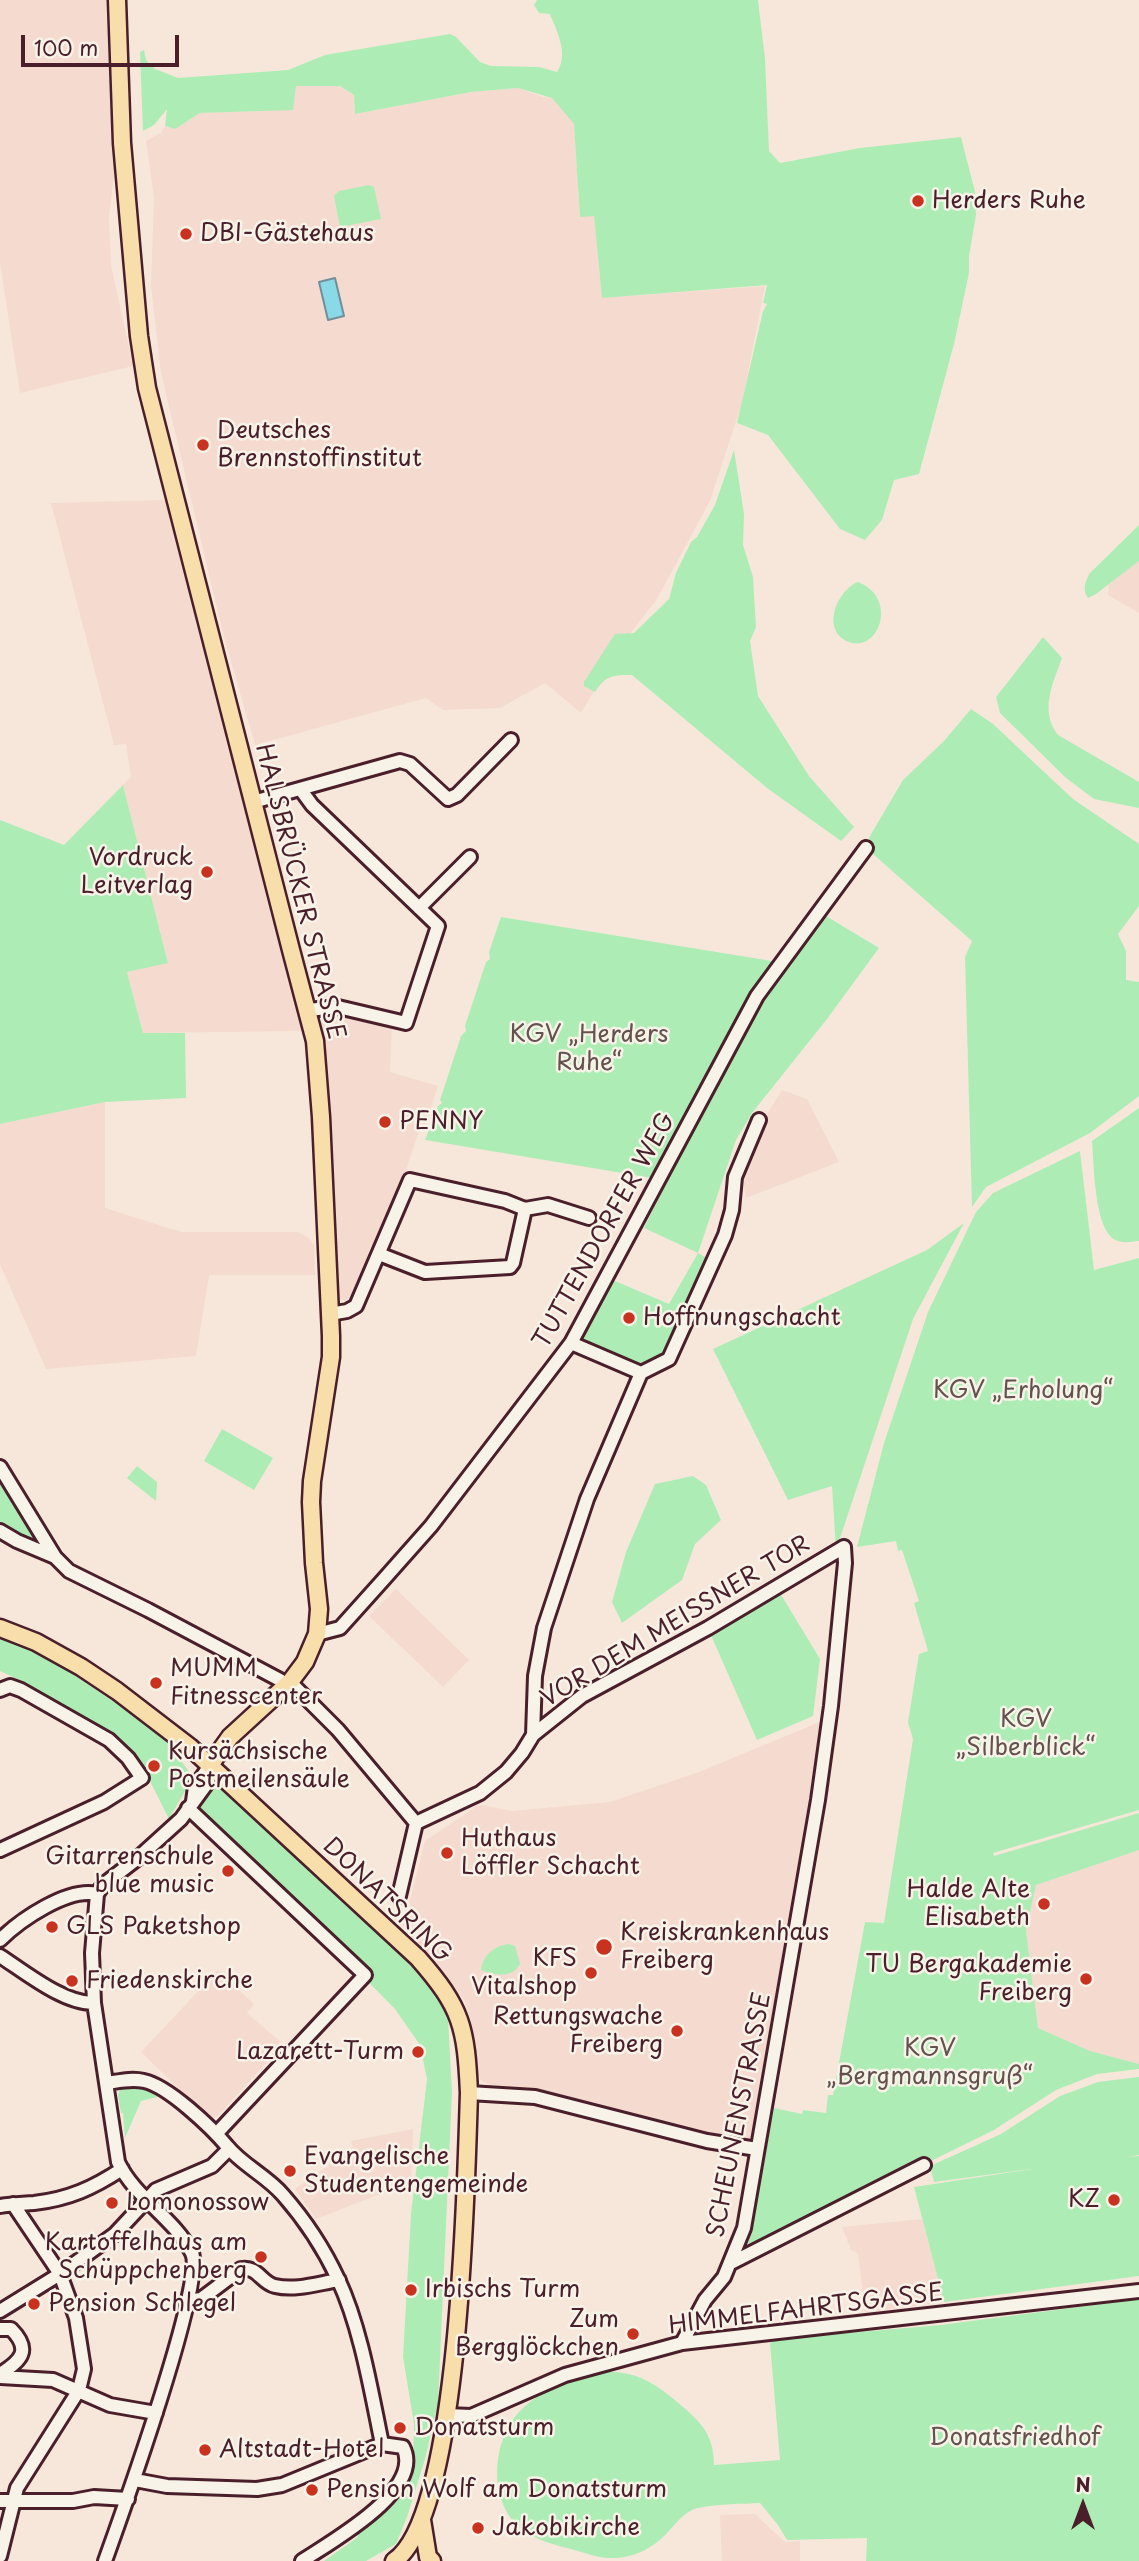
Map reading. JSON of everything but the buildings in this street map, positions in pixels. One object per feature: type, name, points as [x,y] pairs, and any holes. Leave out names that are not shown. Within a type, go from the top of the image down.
[{"type":"main road","name":"HALSBRÜCKER STRASSE","points":[[117,0],[122,143],[139,336],[147,388],[290,950],[308,1010],[315,1041],[321,1117],[331,1357],[312,1481],[314,1563],[319,1609],[317,1634],[305,1662],[288,1684],[230,1737],[210,1765]]},
{"type":"main road","name":"DONATSRING","points":[[0,1628],[36,1642],[117,1690],[210,1765],[258,1813],[418,1958],[443,1986],[461,2020],[467,2053],[469,2093],[456,2354],[447,2415],[422,2521],[404,2554],[394,2561]]},
{"type":"main road","name":"DONATSRING","points":[[422,2521],[428,2557],[432,2561]]},
{"type":"street","points":[[253,802],[400,761],[410,764],[448,799],[457,796],[511,740]]},
{"type":"street","points":[[301,790],[312,805],[438,926],[406,1023],[338,1007],[308,1010]]},
{"type":"street","name":"TUTTENDORFER WEG","points":[[317,1634],[340,1628],[431,1526],[571,1343],[757,996],[866,848]]},
{"type":"street","points":[[419,908],[470,857]]},
{"type":"street","points":[[533,1735],[535,1676],[544,1628],[587,1499],[640,1373],[669,1359],[725,1235],[732,1210],[735,1177],[759,1120]]},
{"type":"street","points":[[330,1314],[347,1311],[356,1306],[410,1180],[505,1201],[525,1209],[548,1205],[589,1219]]},
{"type":"street","points":[[379,1254],[425,1272],[509,1267],[513,1263],[525,1209]]},
{"type":"street","points":[[571,1343],[640,1373]]},
{"type":"street","points":[[0,1467],[55,1557],[69,1571],[288,1684],[338,1730],[416,1823],[399,1896]]},
{"type":"street","points":[[0,1531],[55,1557]]},
{"type":"street","name":"VOR DEM MEISSNER TOR","points":[[416,1823],[480,1793],[506,1772],[533,1735],[582,1696],[708,1628],[844,1547]]},
{"type":"street","name":"SCHEUNENSTRASSE","points":[[682,2343],[705,2300],[724,2277],[744,2228],[821,1775],[831,1706],[845,1563],[844,1547]]},
{"type":"street","points":[[0,1850],[104,1802],[142,1779],[128,1758],[109,1740],[21,1690],[5,1688]]},
{"type":"street","points":[[105,2561],[156,2413],[188,2301],[194,2266],[192,2253],[118,2162],[94,2003],[92,1954],[97,1894],[103,1885],[171,1829],[201,1795],[208,1782],[210,1765]]},
{"type":"street","points":[[191,1804],[365,1975],[217,2133]]},
{"type":"street","points":[[0,1940],[24,1920],[65,1898],[87,1891],[97,1894]]},
{"type":"street","points":[[0,1956],[68,1998],[94,2003]]},
{"type":"street","points":[[107,2083],[127,2079],[147,2081],[168,2093],[217,2133],[229,2148],[271,2183],[293,2207],[313,2234],[339,2280],[358,2338],[382,2444]]},
{"type":"street","points":[[469,2093],[535,2097],[707,2141],[757,2149]]},
{"type":"street","points":[[0,2312],[60,2274],[115,2234],[166,2184],[212,2166],[229,2148]]},
{"type":"street","points":[[731,2263],[924,2165]]},
{"type":"street","points":[[4,2205],[34,2203],[80,2193],[94,2188],[122,2169]]},
{"type":"street","points":[[0,2556],[6,2502],[79,2390],[84,2369],[76,2318],[60,2274],[4,2205]]},
{"type":"street","points":[[188,2301],[201,2299],[242,2269],[254,2270],[269,2285],[278,2287],[339,2280]]},
{"type":"street","name":"HIMMELFAHRTSGASSE","points":[[447,2415],[471,2416],[565,2375],[682,2343],[1139,2291]]},
{"type":"street","points":[[0,2329],[11,2329],[22,2347],[18,2363],[0,2376]]},
{"type":"street","points":[[0,2376],[53,2380],[110,2405],[156,2413]]},
{"type":"street","points":[[135,2480],[167,2486],[229,2490],[282,2486],[382,2444],[403,2448],[408,2456],[402,2481],[395,2491],[377,2508],[302,2561]]},
{"type":"street","points":[[6,2502],[80,2500],[94,2497],[128,2498]]},
{"type":"shaded area","points":[[0,0],[110,0],[115,167],[109,217],[111,265],[133,366],[20,393],[0,263]]},
{"type":"shaded area","points":[[296,86],[340,86],[354,95],[355,114],[471,92],[518,88],[553,98],[574,124],[580,216],[594,215],[602,298],[765,286],[742,403],[710,501],[657,599],[619,648],[581,713],[545,683],[500,708],[443,710],[426,698],[255,745],[223,633],[161,373],[151,286],[154,197],[146,141],[162,132],[165,126],[175,129],[200,113],[266,111]]},
{"type":"shaded area","points":[[165,500],[305,1031],[143,1033],[127,972],[168,962],[123,785],[131,777],[126,744],[114,745],[51,503]]},
{"type":"shaded area","points":[[1139,561],[1139,613],[1108,595],[1109,583]]},
{"type":"shaded area","points":[[327,1010],[392,1026],[390,1072],[438,1086],[425,1125],[420,1127],[398,1195],[375,1244],[371,1246],[351,1297],[345,1301],[339,1299],[336,1290],[332,1212],[334,1167],[321,1017]]},
{"type":"shaded area","points":[[782,1090],[807,1099],[839,1162],[746,1198],[741,1172],[763,1121]]},
{"type":"shaded area","points":[[105,1102],[105,1208],[181,1232],[298,1232],[309,1238],[314,1245],[315,1275],[209,1275],[196,1356],[46,1369],[0,1264],[0,1124]]},
{"type":"shaded area","points":[[396,1589],[469,1660],[443,1687],[369,1616]]},
{"type":"shaded area","name":"Kreiskrankenhaus Freiberg","points":[[822,1721],[755,2142],[660,2124],[529,2089],[492,2086],[483,2082],[478,2076],[471,2020],[464,1999],[403,1926],[390,1916],[396,1911],[406,1916],[425,1841],[477,1806],[512,1811],[610,1802],[699,1772]]},
{"type":"shaded area","name":"TU Bergakademie Freiberg","points":[[1139,1850],[1139,2064],[1090,2051],[1038,2028],[1026,1930],[1036,1885]]},
{"type":"shaded area","points":[[218,1970],[254,2004],[247,2013],[283,2044],[218,2116],[210,2119],[141,2052]]},
{"type":"shaded area","points":[[413,2129],[411,2182],[316,2219],[295,2189],[353,2148],[351,2141]]},
{"type":"shaded area","points":[[922,2219],[944,2302],[865,2312],[858,2253],[851,2250],[842,2227]]},
{"type":"shaded area","points":[[755,2514],[785,2542],[800,2541],[800,2561],[722,2561],[720,2515]]},
{"type":"green space","points":[[537,0],[758,0],[765,59],[769,151],[780,163],[860,148],[961,137],[975,192],[976,215],[969,273],[954,344],[919,474],[894,480],[882,520],[865,540],[840,529],[768,435],[737,423],[763,311],[767,304],[763,303],[767,285],[602,298],[594,216],[580,217],[574,124],[552,98],[518,88],[471,92],[355,114],[354,95],[340,86],[296,86],[293,110],[200,113],[175,129],[165,126],[167,109],[154,125],[143,131],[140,52],[144,50],[146,60],[155,69],[178,78],[288,70],[325,55],[450,34],[480,62],[491,66],[539,67],[557,72],[562,58],[561,43],[550,14],[539,13],[534,5]]},
{"type":"green space","points":[[369,185],[374,187],[381,219],[340,227],[334,196],[339,191]]},
{"type":"green space","points":[[734,450],[744,514],[743,545],[753,577],[756,627],[750,641],[758,696],[809,776],[854,827],[841,841],[767,788],[632,675],[610,677],[595,692],[584,686],[615,634],[634,633],[669,599],[676,573],[691,542],[697,537],[715,505]]},
{"type":"green space","points":[[1139,525],[1139,561],[1088,598],[1085,586],[1090,573]]},
{"type":"green space","points":[[858,582],[871,590],[881,611],[876,632],[869,640],[860,643],[849,642],[840,637],[834,620],[838,602],[850,586]]},
{"type":"green space","points":[[1043,637],[1062,658],[1050,697],[1049,716],[1052,726],[1058,735],[1139,782],[1139,808],[1094,799],[1066,778],[1000,713],[996,697]]},
{"type":"green space","points":[[971,709],[993,724],[1073,799],[1139,844],[1139,906],[1118,934],[1126,951],[1126,980],[1139,982],[1139,1096],[1090,1133],[986,1187],[972,1207],[965,957],[972,941],[866,848],[870,836],[903,780],[944,741]]},
{"type":"green space","points":[[123,785],[168,963],[127,972],[143,1033],[185,1033],[186,1098],[105,1102],[0,1124],[0,820],[64,845]]},
{"type":"green space","points":[[821,913],[879,948],[752,1113],[736,1140],[698,1253],[644,1228],[747,1026],[794,950]]},
{"type":"green space","name":"KGV „Herders Ruhe“","points":[[501,917],[778,962],[658,1179],[425,1140],[438,1106],[442,1103],[440,1100],[461,1036],[466,1031],[465,1026],[486,962],[490,959],[489,952]]},
{"type":"green space","points":[[1139,1108],[1139,1241],[1122,1242],[1112,1238],[1106,1230],[1098,1207],[1092,1141]]},
{"type":"green space","points":[[1080,1151],[1094,1270],[1139,1258],[1139,1810],[993,1853],[994,1856],[1139,1813],[1139,1850],[1036,1885],[1026,1930],[1038,2028],[1090,2051],[1139,2064],[1139,2069],[1097,2074],[1056,2090],[994,2130],[744,2253],[750,2238],[774,2108],[802,2114],[803,2110],[826,2113],[828,2095],[833,2095],[865,1922],[884,1923],[913,1739],[908,1722],[919,1654],[928,1651],[914,1603],[919,1601],[902,1550],[898,1551],[896,1541],[857,1547],[884,1443],[928,1312],[976,1212],[993,1193]]},
{"type":"green space","points":[[964,1223],[913,1319],[836,1550],[832,1486],[788,1500],[713,1349],[927,1250]]},
{"type":"green space","points":[[698,1253],[712,1261],[669,1359],[641,1373],[571,1343],[608,1278],[669,1304]]},
{"type":"green space","points":[[222,1429],[273,1458],[254,1490],[204,1461]]},
{"type":"green space","points":[[137,1466],[157,1482],[156,1501],[127,1478]]},
{"type":"green space","points":[[693,1476],[706,1485],[721,1520],[695,1544],[682,1580],[622,1623],[612,1602],[626,1552],[655,1484]]},
{"type":"green space","points":[[0,1483],[35,1542],[32,1546],[0,1527]]},
{"type":"green space","points":[[780,1593],[820,1659],[813,1716],[757,1740],[710,1633]]},
{"type":"green space","points":[[0,1637],[47,1657],[162,1734],[192,1776],[169,1819],[148,1777],[119,1740],[22,1681],[0,1671]]},
{"type":"green space","points":[[216,1784],[417,1968],[433,1987],[448,2018],[452,2092],[438,2403],[425,2459],[396,2544],[366,2561],[324,2561],[358,2537],[356,2533],[397,2500],[408,2484],[413,2459],[414,2424],[403,2357],[411,2214],[427,2079],[420,2045],[395,2009],[198,1809]]},
{"type":"green space","points":[[509,1944],[515,1946],[520,1964],[517,1969],[502,1975],[481,1970],[490,1952]]},
{"type":"green space","points":[[1139,2077],[1139,2155],[1126,2157],[1139,2156],[1139,2276],[944,2302],[914,2187],[1039,2168],[934,2182],[930,2166],[1001,2134],[1060,2096],[1098,2082]]},
{"type":"green space","points":[[144,2089],[157,2094],[157,2097],[141,2101],[125,2138],[118,2095],[120,2090]]},
{"type":"green space","name":"Donatsfriedhof","points":[[1139,2299],[1139,2561],[866,2561],[867,2538],[787,2540],[760,2503],[715,2505],[692,2510],[649,2548],[630,2556],[608,2558],[554,2545],[530,2534],[519,2527],[502,2501],[497,2469],[499,2453],[510,2424],[524,2407],[548,2390],[583,2376],[622,2373],[658,2388],[702,2426],[711,2443],[714,2465],[780,2460],[770,2343],[777,2339],[941,2325]]},
{"type":"water","points":[[335,278],[344,316],[328,320],[319,282]]},
{"type":"place","name":"Herders Ruhe","points":[[918,201]]},
{"type":"place","name":"DBI-Gästehaus","points":[[186,234]]},
{"type":"place","name":"Deutsches Brennstoffinstitut","points":[[203,445]]},
{"type":"place","name":"Vordruck Leitverlag","points":[[207,872]]},
{"type":"place","name":"PENNY","points":[[385,1122]]},
{"type":"place","name":"Hoffnungschacht","points":[[629,1318]]},
{"type":"place","name":"MUMM Fitnesscenter","points":[[156,1683]]},
{"type":"place","name":"Kursächsische Postmeilensäule","points":[[154,1766]]},
{"type":"place","name":"Huthaus Löffler Schacht","points":[[447,1853]]},
{"type":"place","name":"Gitarrenschule blue music","points":[[228,1871]]},
{"type":"place","name":"Halde Alte Elisabeth","points":[[1044,1904]]},
{"type":"place","name":"GLS Paketshop","points":[[52,1927]]},
{"type":"place","name":"Kreiskrankenhaus Freiberg","points":[[604,1947]]},
{"type":"place","name":"KFS Vitalshop","points":[[591,1973]]},
{"type":"place","name":"TU Bergakademie Freiberg","points":[[1086,1979]]},
{"type":"place","name":"Friedenskirche","points":[[72,1981]]},
{"type":"place","name":"Rettungswache Freiberg","points":[[677,2031]]},
{"type":"place","name":"Lazarett-Turm","points":[[418,2052]]},
{"type":"place","name":"Evangelische Studentengemeinde","points":[[290,2171]]},
{"type":"place","name":"KZ","points":[[1114,2200]]},
{"type":"place","name":"Lomonossow","points":[[112,2203]]},
{"type":"place","name":"Kartoffelhaus am Schüppchenberg","points":[[261,2257]]},
{"type":"place","name":"Irbischs Turm","points":[[411,2290]]},
{"type":"place","name":"Pension Schlegel","points":[[34,2304]]},
{"type":"place","name":"Zum Bergglöckchen","points":[[633,2334]]},
{"type":"place","name":"Donatsturm","points":[[400,2428]]},
{"type":"place","name":"Altstadt-Hotel","points":[[205,2450]]},
{"type":"place","name":"Pension Wolf am Donatsturm","points":[[312,2490]]},
{"type":"place","name":"Jakobikirche","points":[[478,2528]]},
{"type":"park label","name":"KGV „Erholung“","points":[[1023,1391]]},
{"type":"park label","name":"KGV „Silberblick“","points":[[1026,1734]]},
{"type":"park label","name":"KGV „Bergmannsgruß“","points":[[930,2063]]}]
